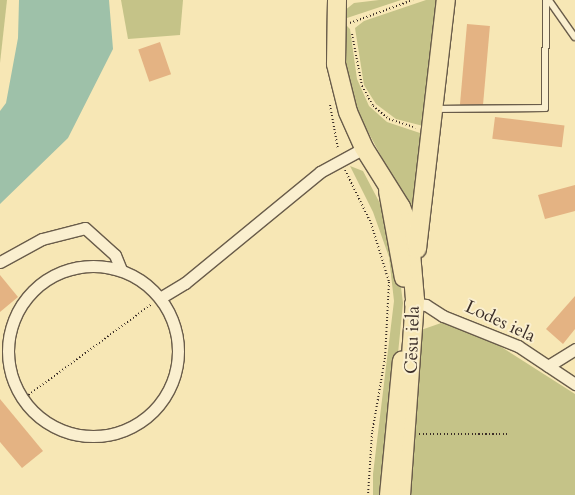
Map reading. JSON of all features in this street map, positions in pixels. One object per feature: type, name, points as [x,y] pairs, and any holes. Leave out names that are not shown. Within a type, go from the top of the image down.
[{"type":"main road","name":"Cēsu iela","points":[[337,0],[336,64],[348,112],[364,148],[407,222],[413,279],[389,495]]},
{"type":"main road","points":[[413,279],[446,0]]},
{"type":"main road","name":"Cēsu iela","points":[[388,191],[411,303],[406,434],[401,495]]},
{"type":"street","points":[[160,298],[185,283],[320,172],[364,148]]},
{"type":"street","points":[[0,262],[42,239],[85,228],[115,255],[121,270]]},
{"type":"street","points":[[98,266],[121,270],[138,278],[160,298],[176,327],[179,353],[174,380],[161,403],[142,421],[118,433],[82,435],[65,432],[41,419],[23,399],[12,378],[8,355],[10,331],[23,303],[33,290],[52,276],[74,267],[98,266]]},
{"type":"street","name":"Lodes iela","points":[[411,303],[426,305],[443,316],[518,346],[575,384]]},
{"type":"street","points":[[548,366],[575,350]]},
{"type":"lane","points":[[433,110],[545,108],[548,0]]},
{"type":"lane","points":[[548,0],[574,36],[575,45]]},
{"type":"path","points":[[345,23],[414,0]]},
{"type":"path","points":[[352,22],[362,86],[373,106],[389,119],[419,128]]},
{"type":"path","points":[[345,170],[371,223],[388,282],[385,358],[372,433],[368,495]]},
{"type":"path","points":[[23,399],[160,298]]},
{"type":"path","points":[[406,434],[506,434]]},
{"type":"shaded area","points":[[0,0],[7,0],[0,63]]},
{"type":"shaded area","points":[[19,0],[109,0],[113,49],[68,138],[0,204],[0,111],[6,103],[18,38]]},
{"type":"shaded area","points":[[121,0],[183,0],[180,35],[128,39]]},
{"type":"shaded area","points":[[401,0],[338,21],[344,11],[354,3]]},
{"type":"shaded area","points":[[426,0],[440,0],[427,127],[396,119],[376,104],[364,85],[355,28],[364,21]]},
{"type":"shaded area","points":[[339,26],[347,26],[350,29],[357,79],[369,106],[387,122],[426,135],[416,221],[359,115],[346,75]]},
{"type":"shaded area","points":[[350,166],[363,171],[385,213],[398,264],[403,303],[384,495],[373,495],[373,474],[394,301],[389,257],[373,212]]},
{"type":"shaded area","points":[[444,322],[492,341],[575,394],[575,495],[407,495],[421,330]]},
{"type":"building","points":[[467,24],[490,26],[483,107],[460,105]]},
{"type":"building","points":[[160,42],[171,74],[149,82],[138,49]]},
{"type":"building","points":[[495,117],[564,126],[562,147],[492,139]]},
{"type":"building","points":[[575,185],[575,211],[545,219],[538,195]]},
{"type":"building","points":[[0,275],[18,297],[0,312]]},
{"type":"building","points":[[575,296],[575,329],[563,344],[546,329]]},
{"type":"building","points":[[0,399],[43,451],[22,468],[0,442]]}]
